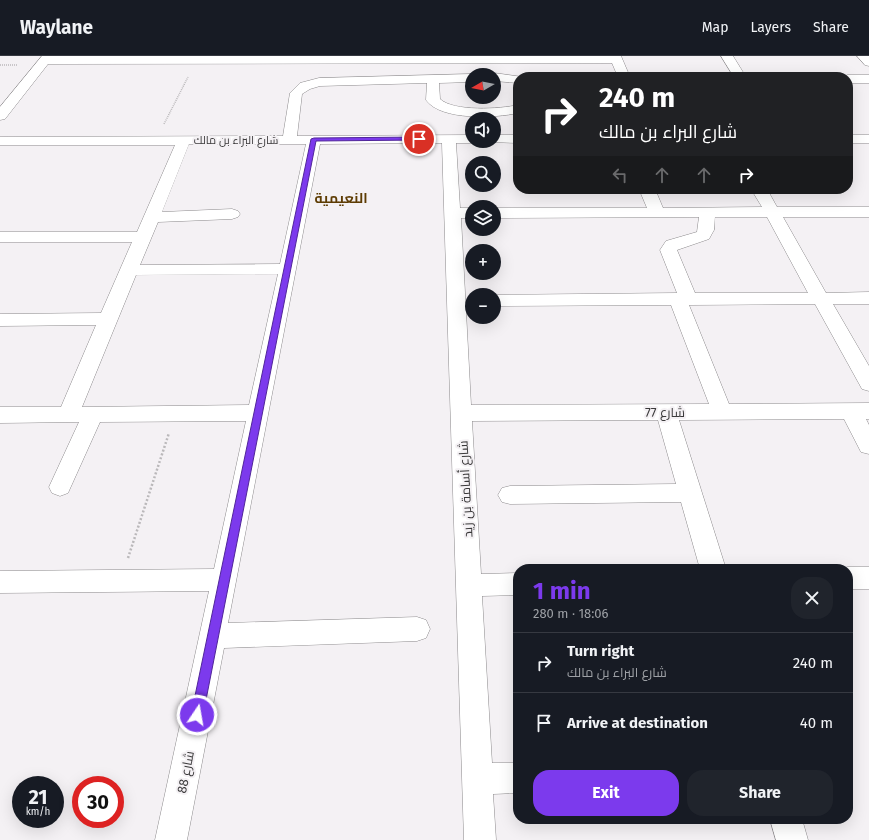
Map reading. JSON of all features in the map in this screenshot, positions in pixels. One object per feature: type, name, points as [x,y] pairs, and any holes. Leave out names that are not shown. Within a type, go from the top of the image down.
[{"type":"street","points":[[727,56],[737,72]]},
{"type":"street","points":[[863,56],[869,62]]},
{"type":"street","points":[[0,116],[47,58],[202,59],[616,57],[622,72]]},
{"type":"street","points":[[433,78],[433,100],[440,107],[461,110],[513,110]]},
{"type":"street","points":[[289,140],[296,93],[305,86],[327,81],[465,78]]},
{"type":"street","points":[[501,78],[513,79]]},
{"type":"street","points":[[853,79],[869,79]]},
{"type":"street","name":"شارع 88","points":[[171,840],[314,139]]},
{"type":"street","name":"شارع أسامة بن زيد","points":[[449,139],[462,213],[464,301],[461,413],[480,840]]},
{"type":"street","name":"شارع البراء بن مالك","points":[[0,141],[465,139]]},
{"type":"street","points":[[501,139],[513,139]]},
{"type":"street","points":[[853,139],[869,139]]},
{"type":"street","points":[[68,414],[184,140]]},
{"type":"street","points":[[649,194],[657,212]]},
{"type":"street","points":[[762,194],[869,384]]},
{"type":"street","points":[[708,212],[706,230],[703,235],[672,244],[668,250],[683,299],[722,412]]},
{"type":"street","points":[[501,213],[869,212]]},
{"type":"street","points":[[151,217],[232,214]]},
{"type":"street","points":[[0,238],[143,237]]},
{"type":"street","points":[[129,270],[287,269]]},
{"type":"street","points":[[501,300],[869,298]]},
{"type":"street","points":[[0,320],[108,319]]},
{"type":"street","points":[[860,411],[869,446]]},
{"type":"street","name":"شارع 77","points":[[461,413],[860,411]]},
{"type":"street","points":[[666,412],[711,564]]},
{"type":"street","points":[[0,415],[258,413]]},
{"type":"street","points":[[60,487],[93,414]]},
{"type":"street","points":[[510,495],[690,493]]},
{"type":"street","points":[[853,578],[869,578]]},
{"type":"street","points":[[1,584],[224,580]]},
{"type":"street","points":[[469,585],[513,584]]},
{"type":"street","points":[[212,636],[417,629]]},
{"type":"street","points":[[477,779],[513,778]]},
{"type":"street","points":[[787,824],[792,840]]},
{"type":"path","points":[[155,140],[202,59]]},
{"type":"path","points":[[121,581],[175,414]]},
{"type":"district","name":"النعيمية","points":[[341,198]]},
{"type":"route","points":[[197,715],[314,139],[419,139]]}]
